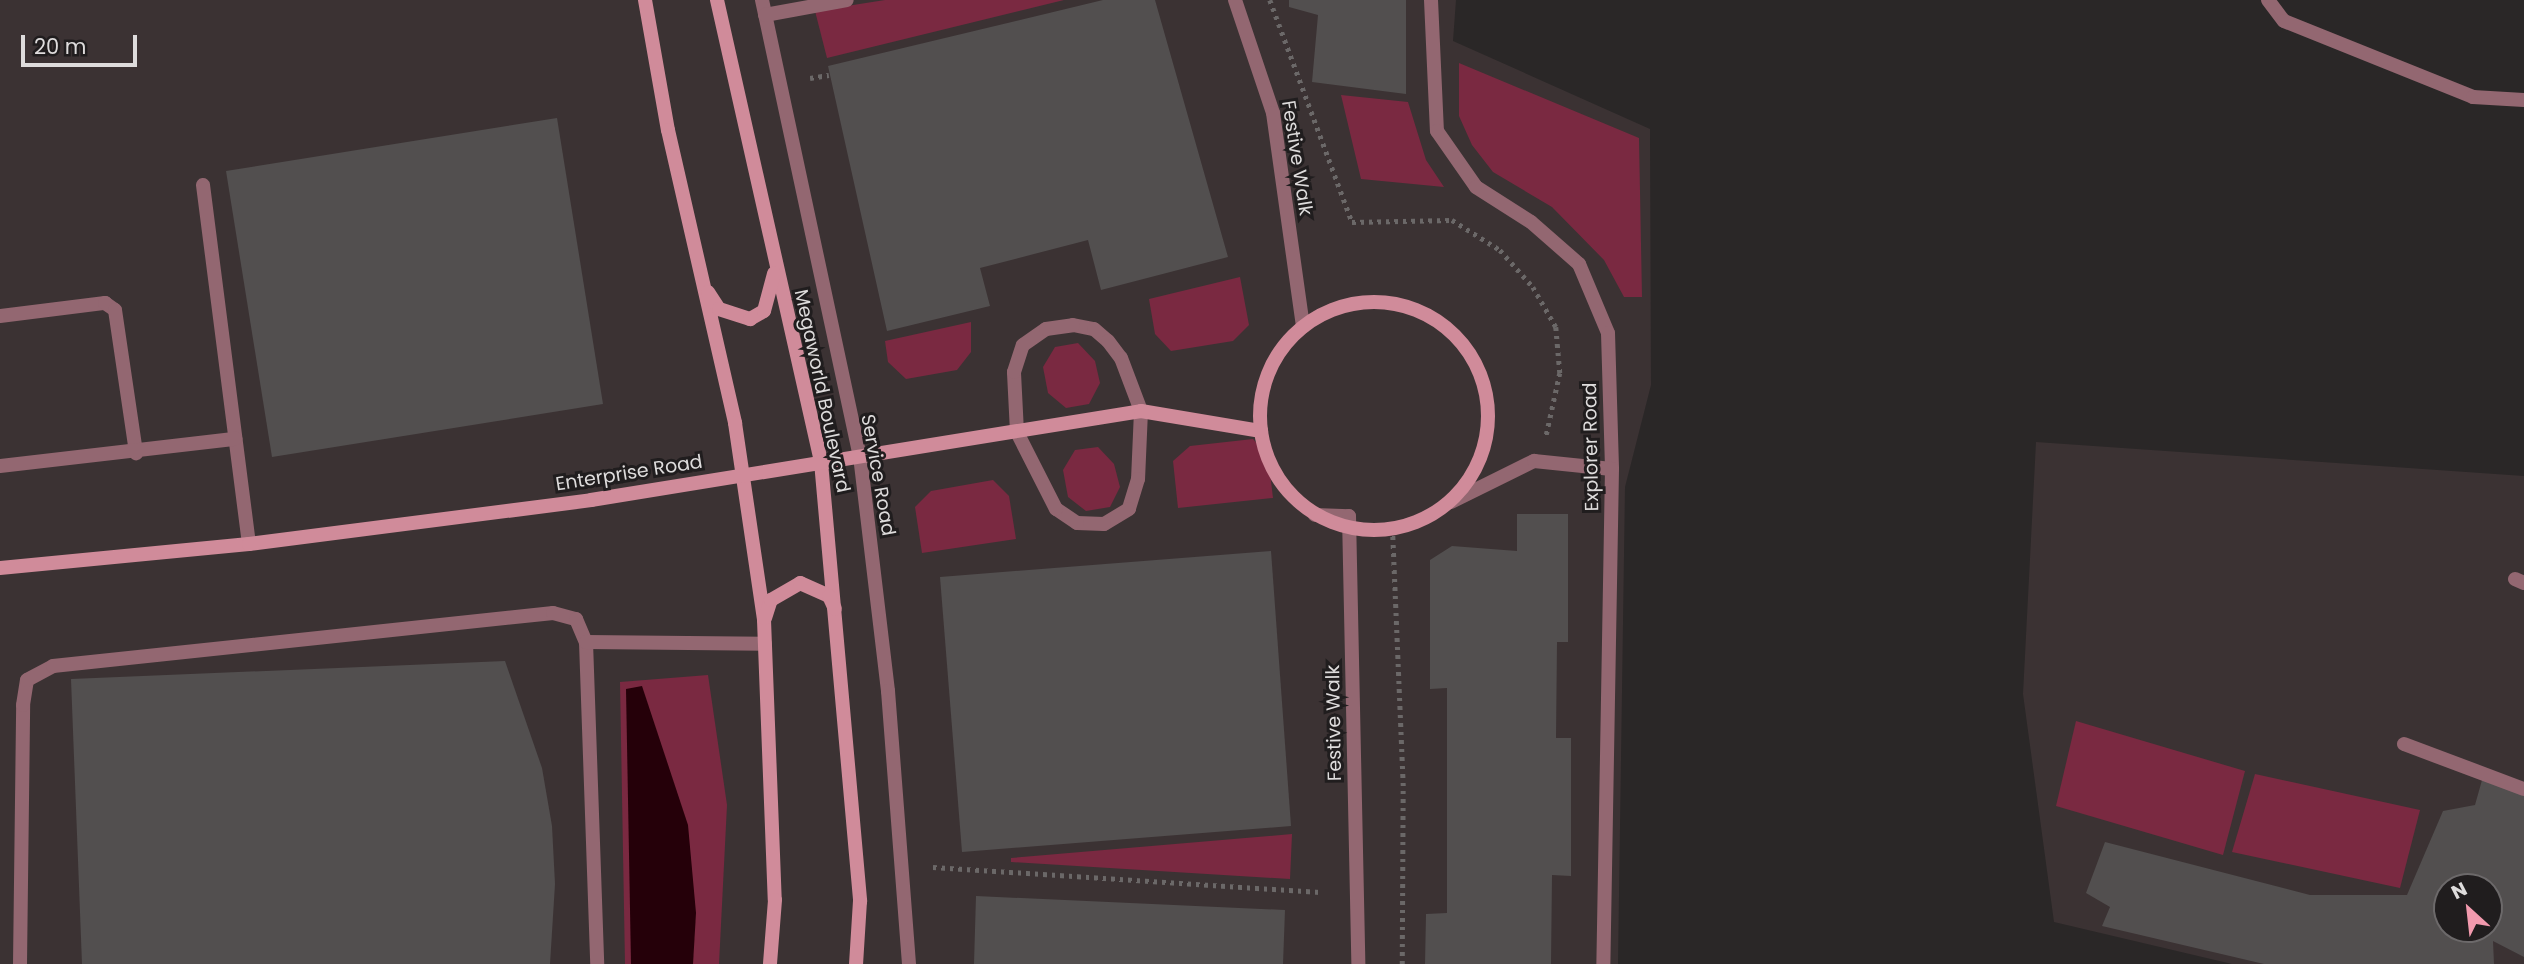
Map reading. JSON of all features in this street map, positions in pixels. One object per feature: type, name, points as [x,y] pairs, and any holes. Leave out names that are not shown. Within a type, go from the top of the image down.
[{"type":"main road","points":[[645,0],[668,130],[744,474],[764,620],[775,900],[770,964]]},
{"type":"main road","name":"Megaworld Boulevard","points":[[717,0],[821,463],[837,613],[859,901],[856,964]]},
{"type":"main road","points":[[703,285],[719,309],[750,320],[764,312],[775,266]]},
{"type":"main road","points":[[1363,303],[1398,305],[1431,317],[1458,339],[1478,367],[1488,402],[1487,438],[1473,472],[1448,508],[1420,521],[1385,531],[1349,528],[1315,514],[1287,491],[1268,461],[1261,431],[1263,392],[1276,352],[1303,327],[1329,312],[1363,303]]},
{"type":"main road","name":"Enterprise Road","points":[[0,568],[249,544],[590,500],[1141,411],[1261,431]]},
{"type":"main road","points":[[764,620],[771,600],[800,583],[829,596],[837,613]]},
{"type":"street","name":"Service Road","points":[[762,0],[860,456],[888,691],[909,964]]},
{"type":"street","points":[[765,15],[847,0]]},
{"type":"street","name":"Festive Walk","points":[[1235,0],[1273,113],[1303,327]]},
{"type":"street","name":"Explorer Road","points":[[1430,0],[1437,131],[1476,187],[1531,222],[1579,264],[1599,303],[1608,333],[1612,469],[1603,964]]},
{"type":"street","points":[[2268,0],[2284,21],[2473,97],[2524,100]]},
{"type":"street","points":[[203,185],[249,544]]},
{"type":"street","points":[[0,316],[106,303],[115,310],[136,453]]},
{"type":"street","points":[[1073,325],[1094,329],[1121,358],[1141,411],[1138,480],[1129,509],[1104,523],[1077,523],[1056,509],[1017,432],[1014,372],[1023,345],[1046,329],[1073,325]]},
{"type":"street","points":[[0,466],[136,453],[236,439]]},
{"type":"street","points":[[1448,508],[1534,461],[1612,469]]},
{"type":"street","name":"Festive Walk","points":[[1315,514],[1349,516],[1358,964]]},
{"type":"street","points":[[20,964],[23,705],[27,680],[52,666],[553,613],[576,619],[586,642],[597,964]]},
{"type":"street","points":[[586,642],[765,644]]},
{"type":"street","points":[[2404,744],[2524,789]]},
{"type":"path","points":[[1269,0],[1352,222],[1452,220],[1500,250],[1533,287],[1556,327],[1560,373],[1552,424],[1534,461]]},
{"type":"path","points":[[810,78],[830,75]]},
{"type":"path","points":[[1402,964],[1404,786],[1392,528],[1448,508]]},
{"type":"path","points":[[933,867],[1320,892]]},
{"type":"shaded area","points":[[0,0],[1456,0],[1453,41],[1650,129],[1651,385],[1625,487],[1618,964],[0,964]]},
{"type":"shaded area","points":[[885,0],[1064,0],[827,58],[815,11]]},
{"type":"shaded area","points":[[1459,63],[1639,138],[1642,297],[1624,297],[1604,260],[1552,207],[1493,172],[1472,145],[1459,116]]},
{"type":"shaded area","points":[[1341,95],[1408,102],[1426,160],[1444,187],[1361,179]]},
{"type":"shaded area","points":[[1240,277],[1249,325],[1233,341],[1171,351],[1155,334],[1149,299]]},
{"type":"shaded area","points":[[971,322],[971,352],[957,370],[906,379],[888,362],[885,341]]},
{"type":"shaded area","points":[[1078,343],[1095,361],[1100,383],[1089,404],[1066,408],[1048,393],[1043,367],[1055,347]]},
{"type":"shaded area","points":[[1253,439],[1268,456],[1273,498],[1178,508],[1173,461],[1190,446]]},
{"type":"shaded area","points":[[2036,442],[2524,476],[2524,964],[2232,964],[2054,922],[2023,694]]},
{"type":"shaded area","points":[[1098,447],[1114,464],[1120,487],[1110,507],[1086,511],[1068,497],[1063,470],[1075,450]]},
{"type":"shaded area","points":[[993,480],[1009,496],[1016,539],[922,553],[915,507],[931,491]]},
{"type":"shaded area","points":[[708,675],[727,805],[719,964],[625,964],[620,682]]},
{"type":"shaded area","points":[[642,686],[688,825],[696,913],[693,964],[631,964],[626,689]]},
{"type":"shaded area","points":[[2076,721],[2245,771],[2223,855],[2056,806]]},
{"type":"shaded area","points":[[2255,774],[2420,810],[2400,888],[2232,852]]},
{"type":"shaded area","points":[[1292,834],[1290,879],[1011,862],[1011,858]]},
{"type":"building","points":[[1103,0],[1155,0],[1228,257],[1101,290],[1088,240],[980,268],[990,306],[887,331],[828,66]]},
{"type":"building","points":[[1289,0],[1406,0],[1406,94],[1312,82],[1318,15],[1289,7]]},
{"type":"building","points":[[557,118],[603,404],[272,457],[226,171]]},
{"type":"building","points":[[1517,514],[1568,514],[1568,642],[1557,642],[1556,738],[1571,738],[1571,876],[1552,875],[1551,964],[1425,964],[1426,914],[1447,913],[1447,688],[1430,689],[1430,560],[1452,546],[1517,551]]},
{"type":"building","points":[[1271,551],[1291,826],[962,852],[940,577]]},
{"type":"building","points":[[505,661],[542,768],[552,826],[555,884],[550,964],[82,964],[71,679]]},
{"type":"building","points":[[2484,773],[2524,790],[2524,957],[2497,943],[2503,943],[2503,873],[2433,873],[2433,943],[2493,943],[2494,964],[2264,964],[2102,926],[2110,907],[2086,893],[2105,842],[2310,895],[2407,895],[2443,811],[2475,805]]},
{"type":"building","points":[[976,896],[1285,910],[1283,964],[974,964]]}]
